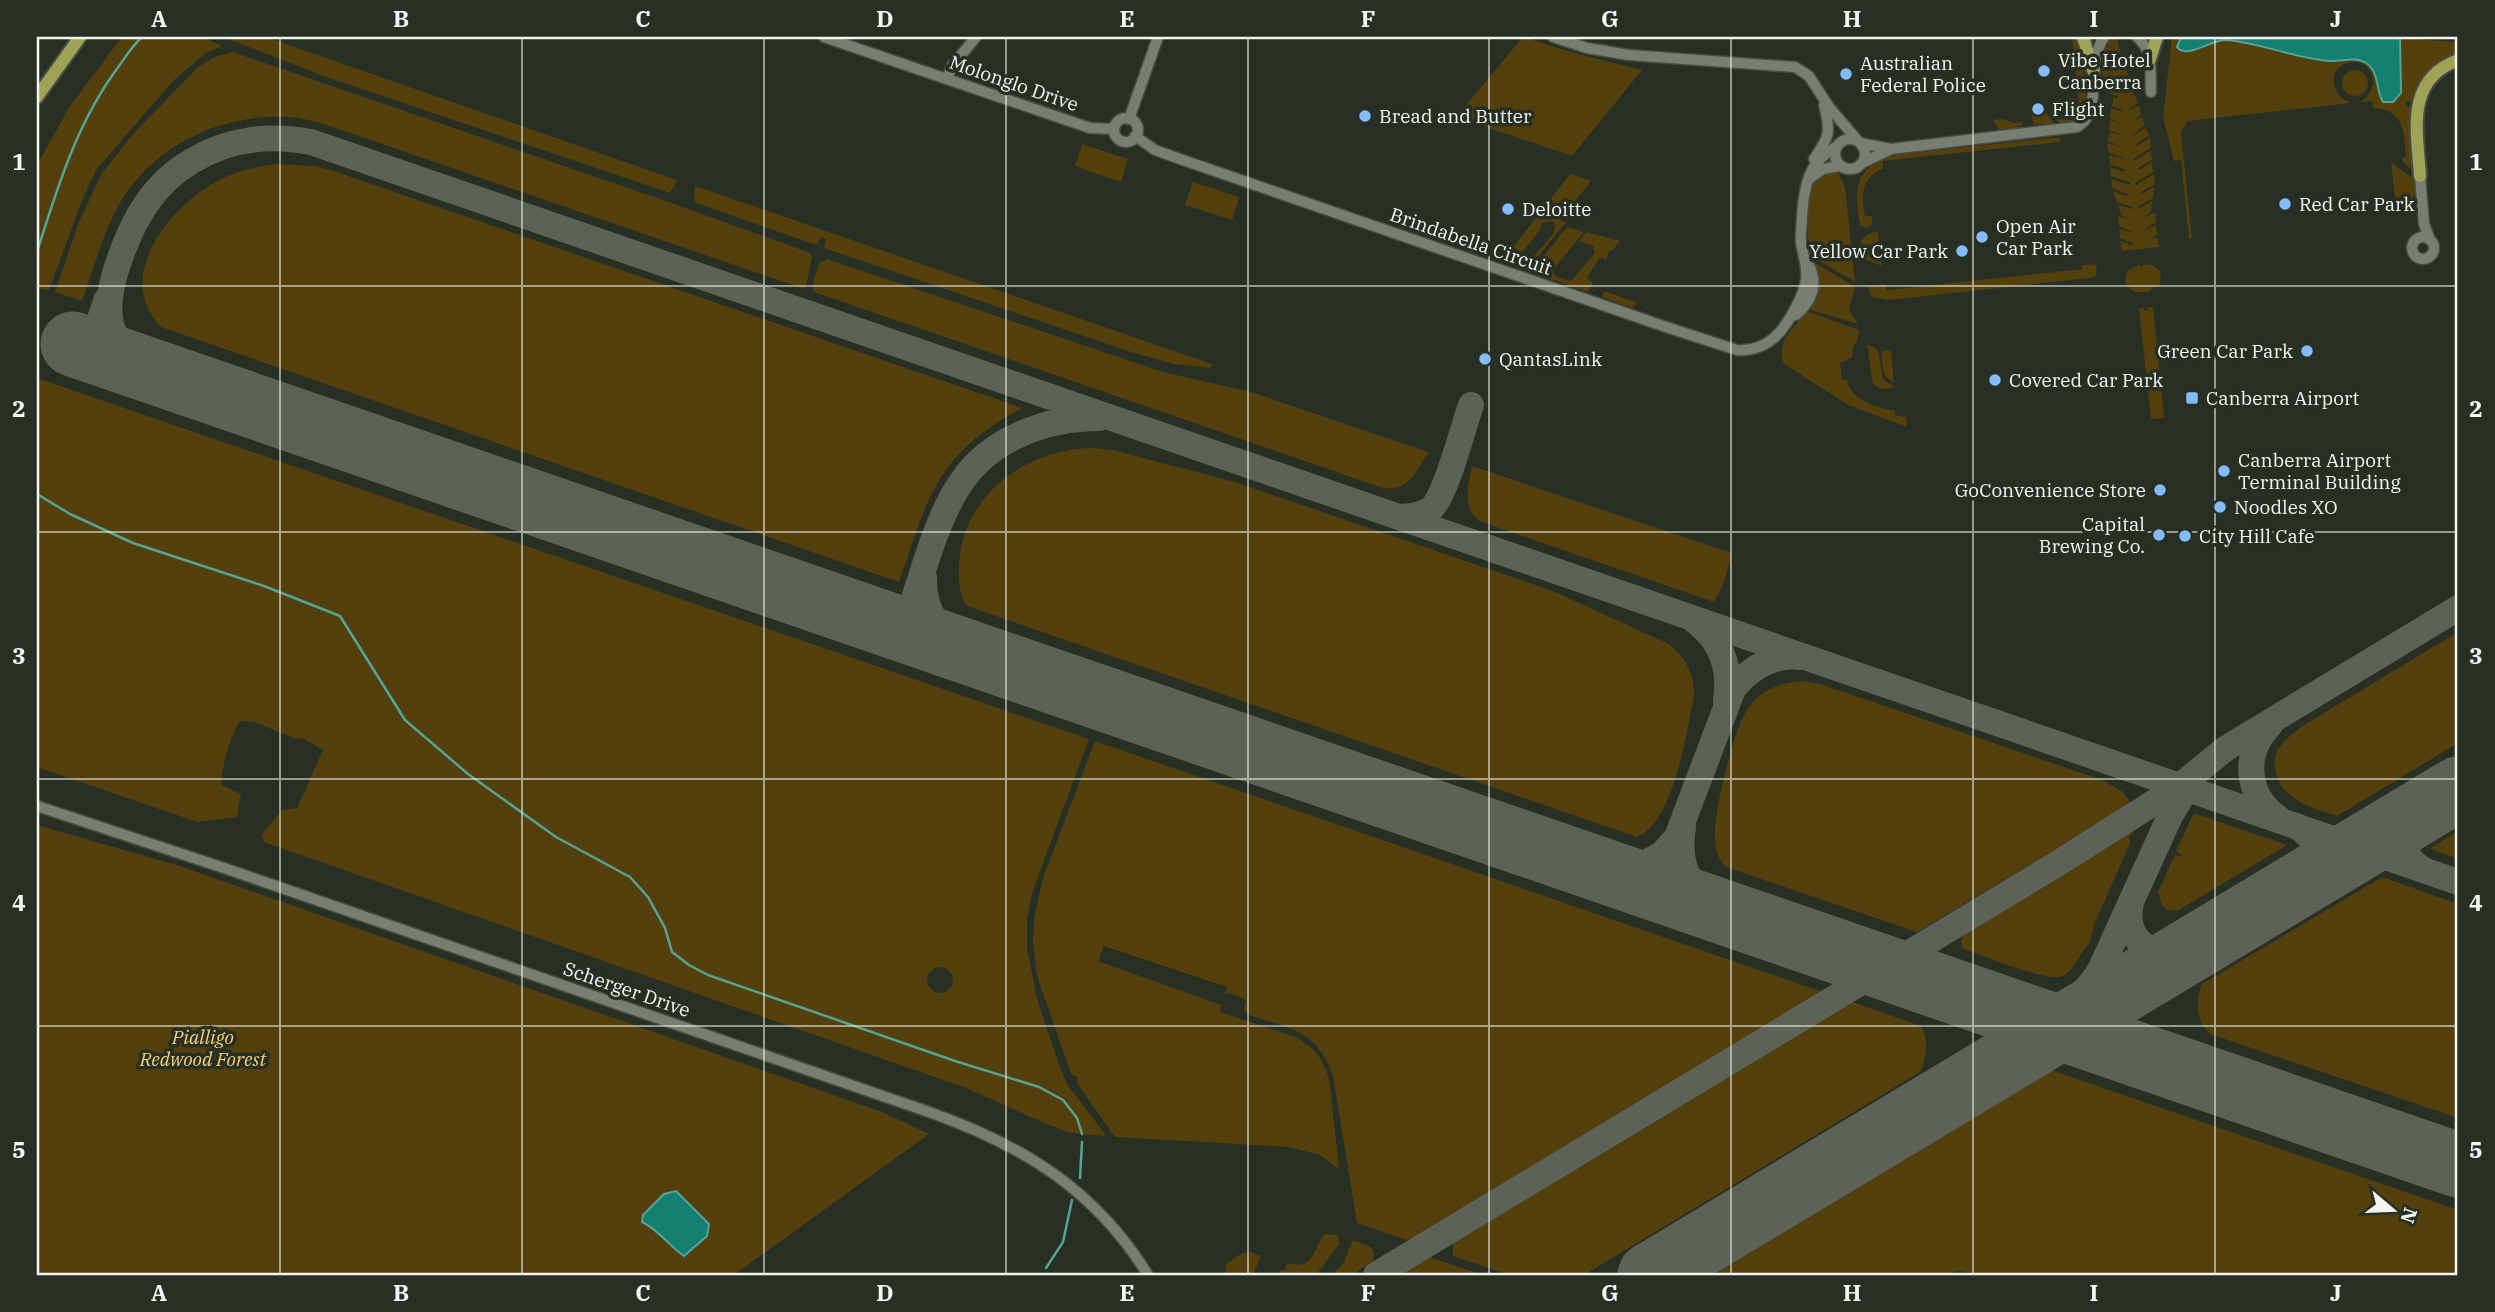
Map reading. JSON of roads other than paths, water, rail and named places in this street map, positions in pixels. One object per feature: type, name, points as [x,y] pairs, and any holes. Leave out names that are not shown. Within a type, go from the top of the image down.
[{"type":"main road","points":[[37,97],[80,37]]},
{"type":"main road","points":[[2083,37],[2093,70]]},
{"type":"main road","points":[[2089,37],[2093,70]]},
{"type":"main road","points":[[2150,59],[2157,37]]},
{"type":"main road","points":[[2420,176],[2417,122],[2421,93],[2435,73],[2458,60]]},
{"type":"street","name":"Molonglo Drive","points":[[824,37],[1090,128],[1114,129]]},
{"type":"street","points":[[947,79],[952,66],[976,37]]},
{"type":"street","points":[[1129,119],[1158,37]]},
{"type":"street","points":[[1553,37],[1629,55],[1793,66],[1808,75],[1829,107],[1859,142],[1865,154],[1862,163]]},
{"type":"street","points":[[1837,146],[1847,139],[1891,149],[2067,130],[2081,125],[2091,113],[2093,70],[2097,51],[2104,37]]},
{"type":"street","points":[[2137,37],[2144,44],[2150,59],[2151,92]]},
{"type":"street","points":[[1807,182],[1813,161],[1829,134],[1822,97]]},
{"type":"street","points":[[1829,107],[1838,132],[1835,157],[1840,166]]},
{"type":"street","points":[[1129,119],[1137,127],[1135,136],[1128,141],[1116,138],[1114,129],[1118,121],[1129,119]]},
{"type":"street","name":"Brindabella Circuit","points":[[1135,136],[1155,150],[1180,159],[1737,350],[1748,351],[1770,343],[1806,305],[1813,289],[1812,272],[1803,254],[1801,238],[1807,182],[1817,162],[1837,146]]},
{"type":"street","points":[[1807,182],[1819,171],[1830,166],[1851,169],[1891,149]]},
{"type":"street","points":[[2420,176],[2424,224],[2430,240]]},
{"type":"street","name":"Scherger Drive","points":[[37,805],[948,1119],[1005,1143],[1038,1162],[1082,1194],[1122,1237],[1148,1275]]},
{"type":"water","points":[[2181,37],[2398,37],[2401,93],[2393,102],[2383,102],[2373,71],[2362,61],[2316,59],[2227,40],[2187,51],[2177,47]]},
{"type":"water","points":[[676,1191],[709,1224],[707,1236],[684,1256],[654,1229],[642,1222],[643,1215],[664,1194]]},
{"type":"waterway","points":[[37,252],[70,155],[91,109],[104,87],[142,37]]},
{"type":"waterway","points":[[37,494],[70,514],[133,543],[264,586],[340,616],[405,720],[468,774],[556,837],[630,877],[648,897],[665,928],[672,952],[689,965],[708,975],[955,1061],[1039,1087],[1063,1100],[1077,1118],[1082,1134]]},
{"type":"waterway","points":[[1080,1178],[1082,1142]]},
{"type":"waterway","points":[[1046,1268],[1063,1242],[1072,1200]]},
{"type":"place","name":"Vibe Hotel Canberra","points":[[2044,71]]},
{"type":"place","name":"Australian Federal Police","points":[[1846,74]]},
{"type":"place","name":"Flight","points":[[2038,109]]},
{"type":"place","name":"Bread and Butter","points":[[1365,116]]},
{"type":"place","name":"Red Car Park","points":[[2285,204]]},
{"type":"place","name":"Deloitte","points":[[1508,209]]},
{"type":"place","name":"Open Air Car Park","points":[[1982,237]]},
{"type":"place","name":"Yellow Car Park","points":[[1962,251]]},
{"type":"place","name":"Green Car Park","points":[[2307,351]]},
{"type":"place","name":"QantasLink","points":[[1485,359]]},
{"type":"place","name":"Covered Car Park","points":[[1995,380]]},
{"type":"place","name":"Canberra Airport","points":[[2192,398]]},
{"type":"place","name":"Canberra Airport Terminal Building","points":[[2224,471]]},
{"type":"place","name":"GoConvenience Store","points":[[2160,490]]},
{"type":"place","name":"Noodles XO","points":[[2220,507]]},
{"type":"place","name":"Capital Brewing Co.","points":[[2159,535]]},
{"type":"place","name":"City Hill Cafe","points":[[2185,536]]},
{"type":"park label","name":"Pialligo Redwood Forest","points":[[203,1048]]}]
